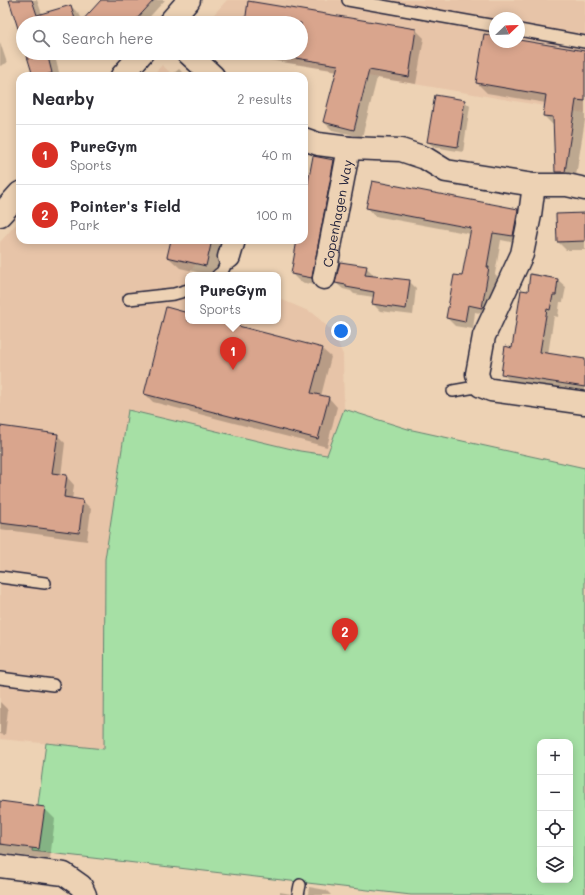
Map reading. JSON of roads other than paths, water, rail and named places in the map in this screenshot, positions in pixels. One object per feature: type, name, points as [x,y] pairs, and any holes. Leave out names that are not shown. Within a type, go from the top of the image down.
[{"type":"street","points":[[175,16],[190,0]]},
{"type":"street","points":[[125,72],[136,60]]},
{"type":"street","points":[[195,60],[208,72]]},
{"type":"street","name":"Copenhagen Way","points":[[308,140],[318,144],[349,148],[401,150],[425,158],[446,171],[534,185],[567,185],[585,189]]},
{"type":"street","name":"Copenhagen Way","points":[[324,278],[349,148]]},
{"type":"street","points":[[534,185],[522,254],[484,336],[477,374],[481,386],[503,392],[585,404]]},
{"type":"street","points":[[0,215],[16,197]]},
{"type":"street","points":[[0,866],[64,874],[81,886],[85,895]]},
{"type":"lane","points":[[348,0],[489,25]]},
{"type":"lane","points":[[525,31],[585,42]]},
{"type":"lane","points":[[222,272],[232,248]]},
{"type":"lane","points":[[129,299],[174,294],[185,291]]},
{"type":"lane","points":[[453,392],[481,386]]},
{"type":"lane","points":[[0,577],[45,583]]},
{"type":"lane","points":[[0,678],[53,685]]},
{"type":"place","name":"PureGym","points":[[233,370]]},
{"type":"place","name":"Pointer's Field","points":[[345,651]]}]
